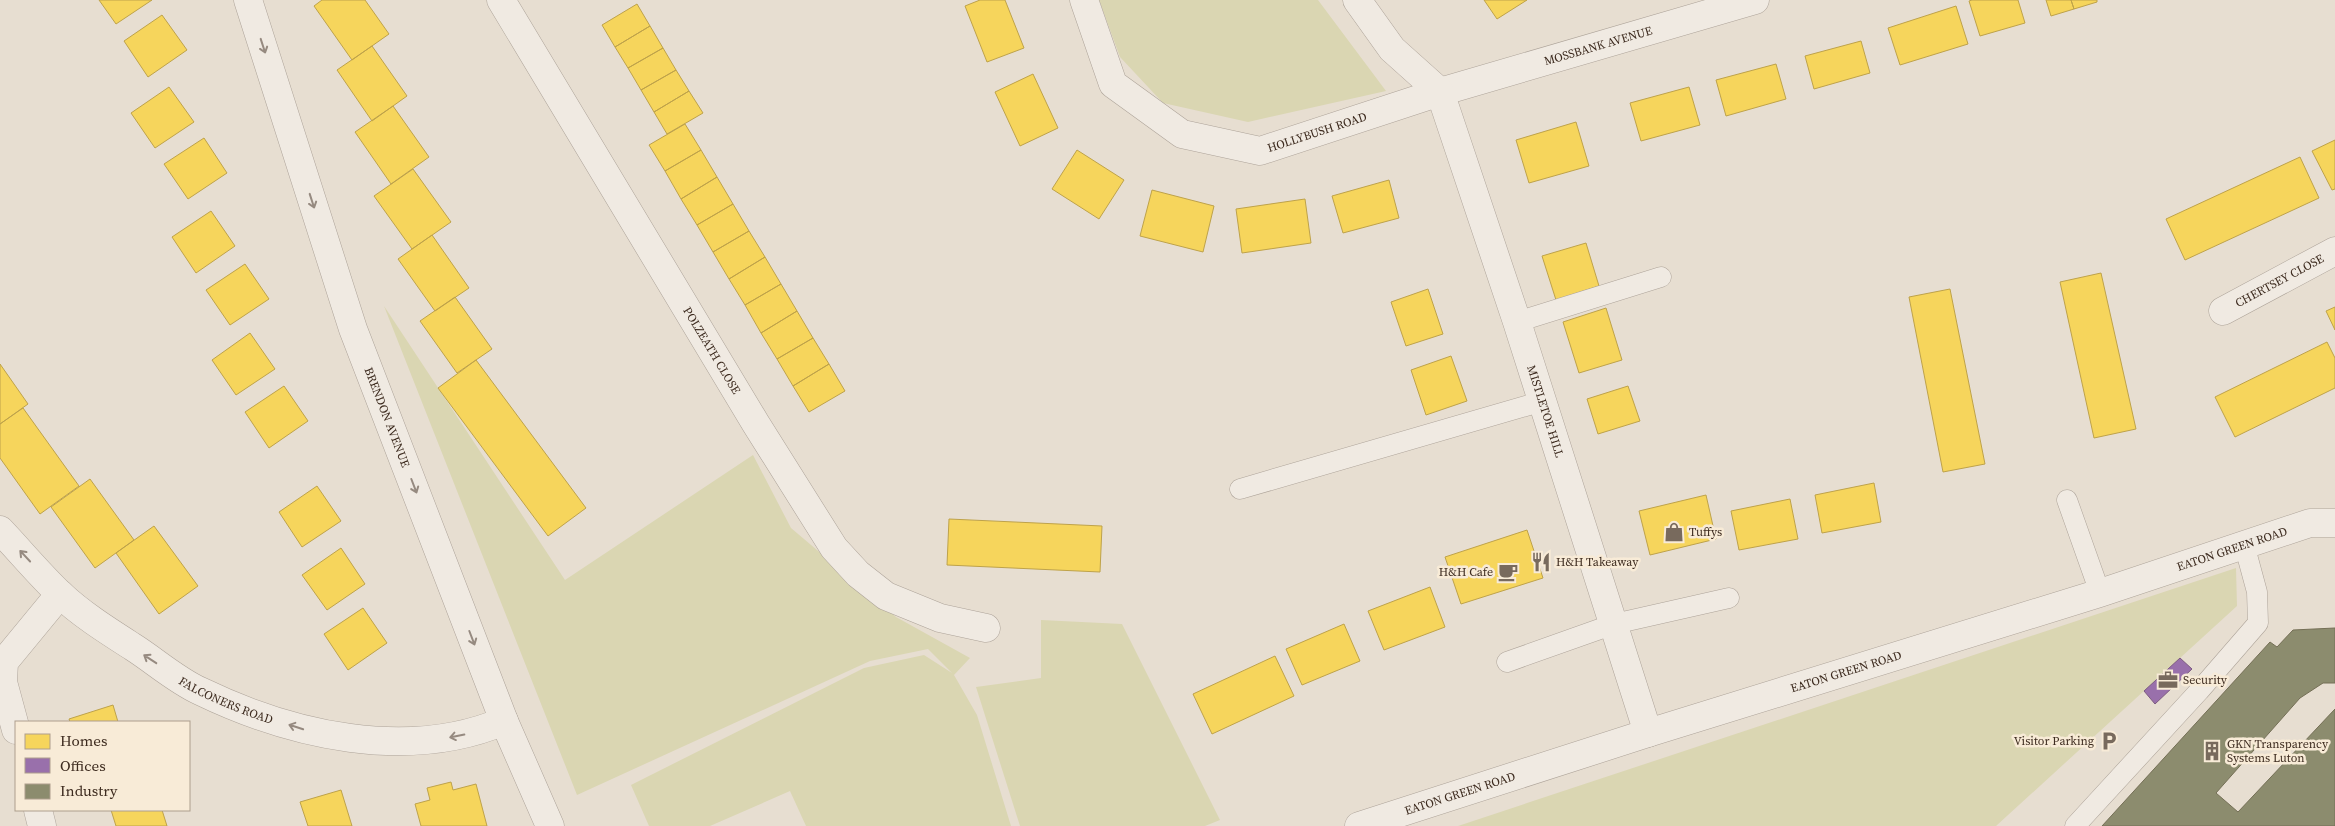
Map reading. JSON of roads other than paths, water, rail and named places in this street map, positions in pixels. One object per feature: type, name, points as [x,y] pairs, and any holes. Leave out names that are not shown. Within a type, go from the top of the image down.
[{"type":"street","name":"BRENDON AVENUE","points":[[248,0],[353,329],[504,721],[550,826]]},
{"type":"street","name":"POLZEATH CLOSE","points":[[501,0],[756,424],[834,548],[858,574],[886,596],[940,618],[986,628]]},
{"type":"street","name":"HOLLYBUSH ROAD","points":[[1084,0],[1113,84],[1182,134],[1260,151],[1440,92]]},
{"type":"street","points":[[1357,0],[1392,49],[1440,92]]},
{"type":"street","name":"MOSSBANK AVENUE","points":[[1440,92],[1755,0]]},
{"type":"street","name":"MISTLETOE HILL","points":[[1440,92],[1543,401],[1648,733]]},
{"type":"street","name":"CHERTSEY CLOSE","points":[[2223,311],[2335,251]]},
{"type":"street","name":"EATON GREEN ROAD","points":[[1359,826],[1648,733],[2100,593],[2310,523],[2335,524]]},
{"type":"street","name":"FALCONERS ROAD","points":[[0,530],[60,594],[110,632],[198,690],[249,711],[306,730],[366,739],[416,741],[451,738],[478,732],[504,721]]},
{"type":"street","points":[[15,726],[4,682],[4,662],[60,594]]},
{"type":"street","points":[[38,811],[42,826]]},
{"type":"lane","points":[[1517,322],[1661,277]]},
{"type":"lane","points":[[1240,489],[1543,401]]},
{"type":"lane","points":[[2067,500],[2100,593]]},
{"type":"lane","points":[[2075,826],[2192,699],[2258,623],[2257,592],[2244,544]]},
{"type":"lane","points":[[1507,662],[1614,624],[1729,598]]},
{"type":"place","name":"Tuffys","points":[[1674,532]]},
{"type":"place","name":"H&H Takeaway","points":[[1541,562]]},
{"type":"place","name":"H&H Cafe","points":[[1508,572]]},
{"type":"place","name":"Security","points":[[2168,680]]},
{"type":"place","name":"Visitor Parking","points":[[2109,741]]},
{"type":"place","name":"GKN Transparency Systems Luton","points":[[2212,751]]}]
